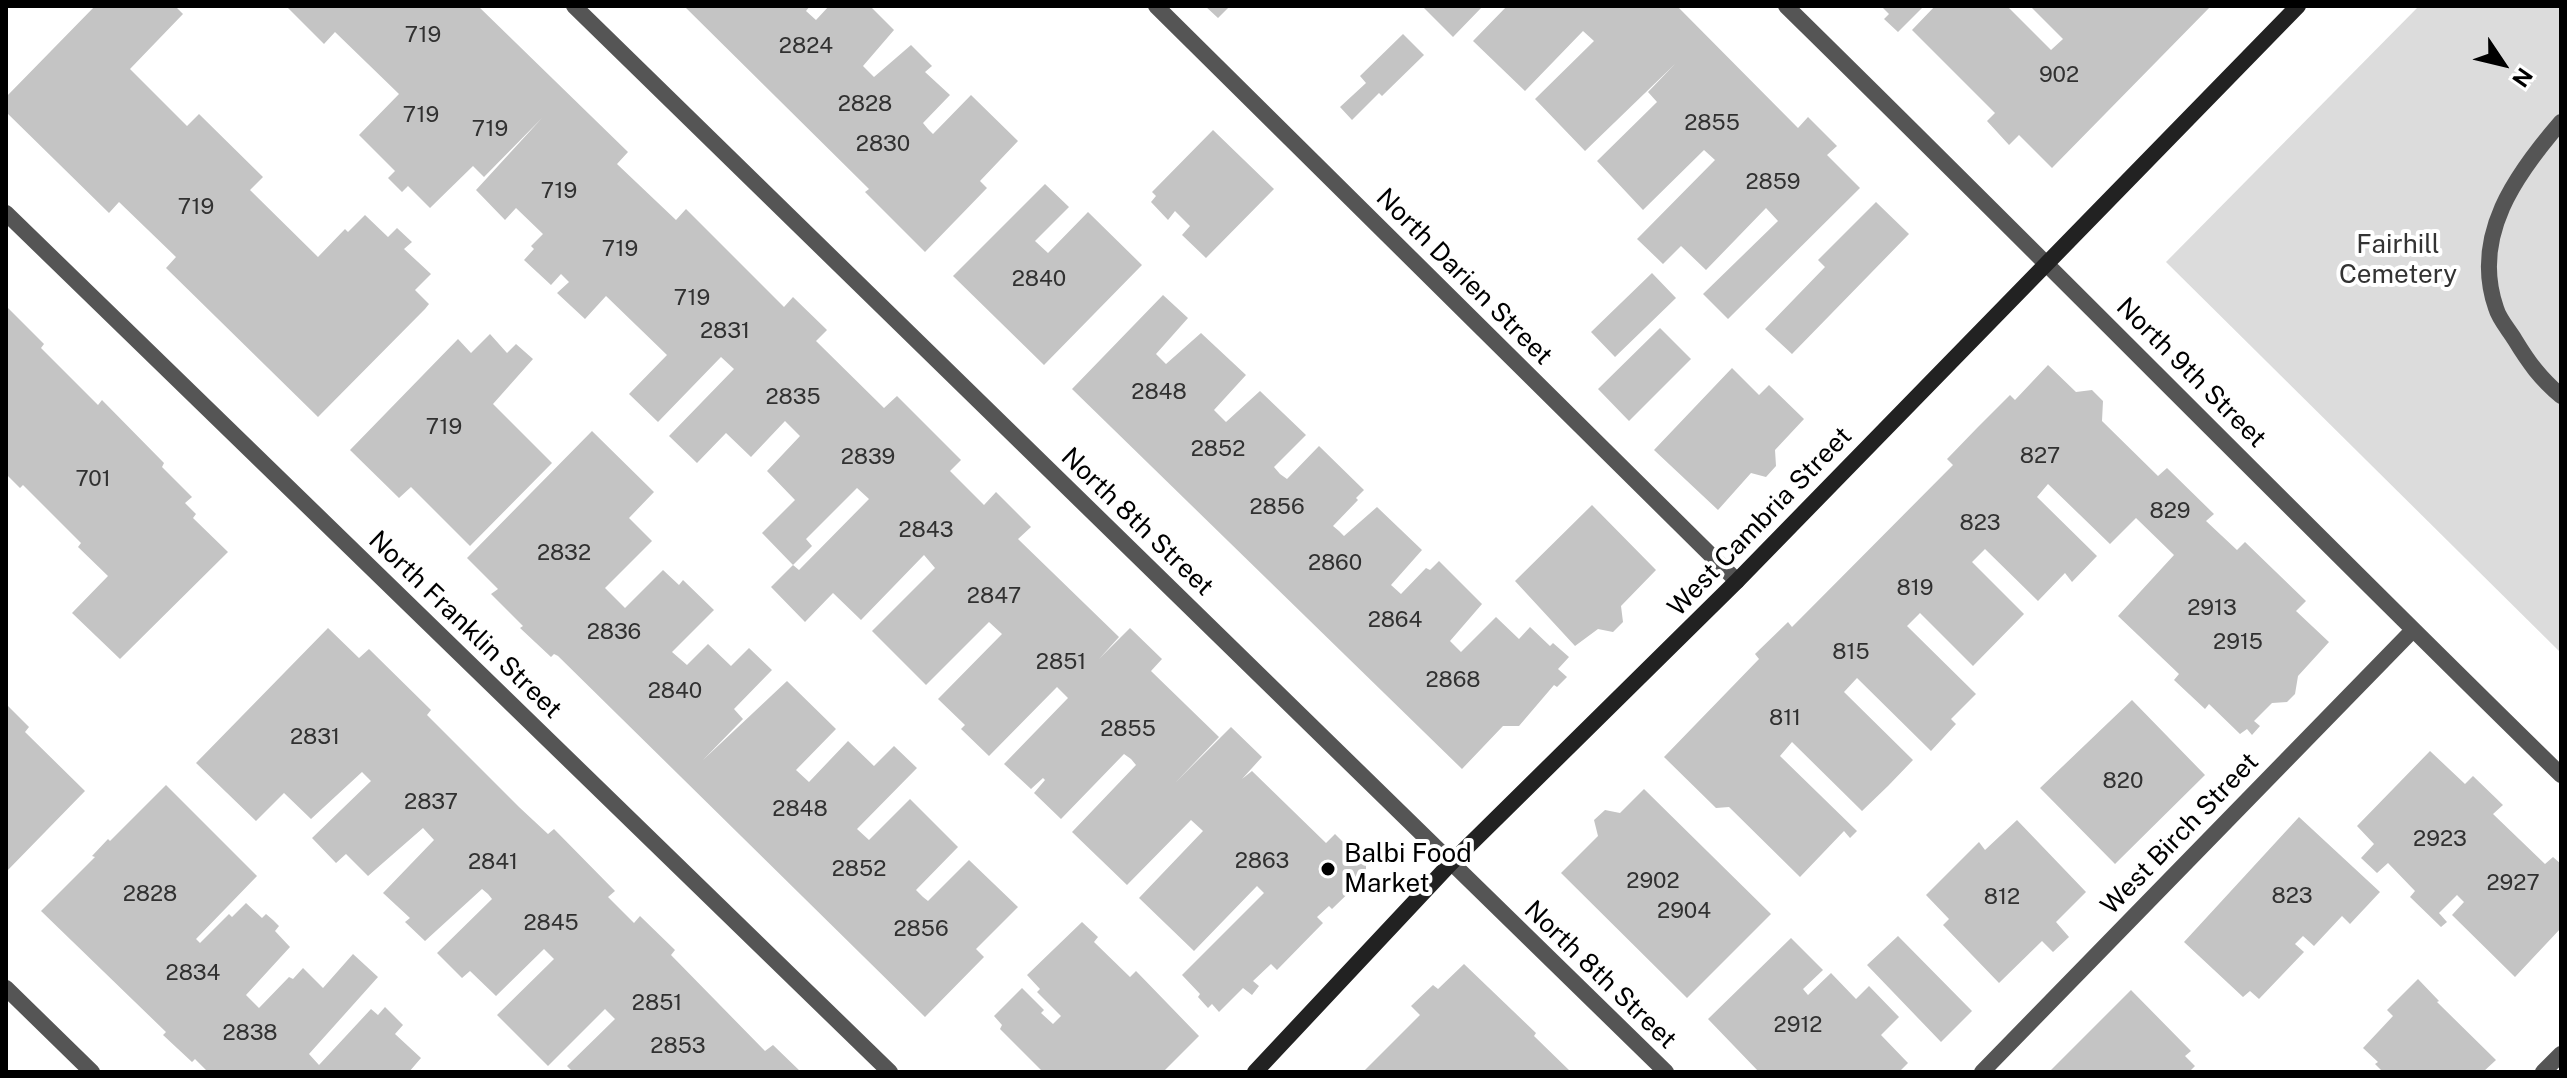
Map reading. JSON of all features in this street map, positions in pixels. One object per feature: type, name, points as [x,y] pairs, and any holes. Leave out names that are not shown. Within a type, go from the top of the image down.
[{"type":"street","name":"North 8th Street","points":[[574,6],[1666,1072]]},
{"type":"street","name":"North Darien Street","points":[[1156,6],[1737,581]]},
{"type":"street","name":"North 9th Street","points":[[1786,6],[2561,775]]},
{"type":"street","name":"West Cambria Street","points":[[1255,1072],[1451,863],[1737,581],[2298,6]]},
{"type":"street","points":[[2561,122],[2530,157],[2496,218],[2487,263],[2496,310],[2536,374],[2561,396]]},
{"type":"street","name":"North Franklin Street","points":[[6,213],[890,1072]]},
{"type":"street","name":"West Birch Street","points":[[1982,1072],[2413,630]]},
{"type":"street","points":[[6,988],[92,1072]]},
{"type":"street","points":[[2543,1072],[2561,1054]]},
{"type":"green space","name":"Fairhill Cemetery","points":[[2419,6],[2561,6],[2561,653],[2166,262]]},
{"type":"building","points":[[95,6],[175,6],[183,14],[130,69],[187,126],[199,114],[263,177],[250,190],[318,257],[345,229],[348,232],[365,215],[388,237],[397,228],[412,242],[404,249],[431,274],[415,290],[429,304],[318,417],[166,268],[176,257],[119,202],[109,213],[6,112],[6,97]]},
{"type":"building","points":[[286,6],[478,6],[628,152],[617,164],[676,220],[686,209],[784,307],[793,297],[827,330],[816,341],[884,408],[897,396],[961,460],[950,471],[984,505],[996,492],[1031,527],[1018,539],[1119,637],[1099,659],[1130,628],[1162,659],[1151,671],[1219,737],[1175,783],[1231,727],[1262,757],[1242,779],[1252,771],[1326,843],[1335,834],[1366,865],[1366,876],[1332,909],[1329,906],[1317,917],[1323,923],[1277,970],[1271,964],[1253,981],[1259,986],[1252,995],[1243,988],[1219,1012],[1212,1004],[1208,1008],[1182,975],[1264,893],[1257,886],[1194,951],[1139,898],[1203,831],[1191,820],[1127,885],[1072,832],[1136,765],[1131,759],[1124,754],[1061,819],[1034,793],[1045,780],[1043,778],[1031,789],[1004,764],[1068,698],[1057,687],[989,756],[961,729],[965,725],[938,699],[1002,634],[989,622],[926,685],[872,631],[935,568],[924,555],[861,620],[833,593],[805,622],[771,587],[793,565],[762,533],[795,500],[767,471],[800,436],[785,421],[751,457],[726,433],[697,463],[669,436],[734,369],[721,357],[658,422],[629,394],[667,355],[606,296],[585,319],[557,293],[569,282],[561,274],[551,285],[524,260],[534,249],[531,246],[543,234],[516,208],[505,220],[476,190],[542,118],[484,177],[473,166],[430,208],[408,186],[402,192],[388,178],[395,171],[359,135],[399,94],[335,32],[324,44]],"holes":[[[857,488],[869,499],[799,570],[793,565],[812,546],[806,539]]]},
{"type":"building","points":[[684,6],[810,6],[806,11],[816,20],[829,6],[874,6],[872,8],[894,30],[863,66],[874,77],[911,45],[932,66],[925,72],[950,95],[923,123],[933,134],[971,95],[1018,141],[980,181],[987,188],[925,252],[865,192],[869,189]]},
{"type":"building","points":[[1205,6],[1230,6],[1218,18]]},
{"type":"building","points":[[1422,6],[1483,6],[1453,37]]},
{"type":"building","points":[[1507,6],[1677,6],[1798,128],[1808,117],[1837,146],[1827,155],[1860,188],[1728,319],[1703,294],[1778,221],[1766,208],[1706,270],[1681,246],[1663,264],[1637,239],[1715,160],[1704,150],[1643,210],[1597,161],[1657,102],[1648,92],[1675,64],[1585,151],[1535,99],[1594,41],[1583,31],[1525,91],[1473,41]]},
{"type":"building","points":[[1881,6],[1924,6],[1898,32],[1884,19],[1889,14]]},
{"type":"building","points":[[1935,6],[2007,6],[2051,50],[2063,39],[2030,6],[2211,6],[2052,168],[2019,135],[2009,145],[1987,121],[1995,113],[1912,30]]},
{"type":"building","points":[[1403,34],[1424,55],[1352,120],[1340,107],[1366,83],[1360,76]]},
{"type":"building","points":[[1213,130],[1274,189],[1206,258],[1182,235],[1190,226],[1175,211],[1168,220],[1151,202],[1156,196],[1152,192]]},
{"type":"building","points":[[1045,184],[1069,207],[1035,241],[1048,253],[1088,212],[1142,265],[1044,365],[953,276]]},
{"type":"building","points":[[1876,202],[1909,234],[1792,354],[1765,329],[1825,267],[1818,260]]},
{"type":"building","points":[[1652,273],[1676,298],[1615,357],[1591,332]]},
{"type":"building","points":[[1163,295],[1188,318],[1156,354],[1166,364],[1201,333],[1246,375],[1214,410],[1226,422],[1260,391],[1306,435],[1274,467],[1280,474],[1287,479],[1319,446],[1364,490],[1333,526],[1344,536],[1377,507],[1422,550],[1391,585],[1401,594],[1426,568],[1430,570],[1439,561],[1482,604],[1450,641],[1461,652],[1496,617],[1519,639],[1530,627],[1550,646],[1553,643],[1569,657],[1558,669],[1567,677],[1557,687],[1554,685],[1519,726],[1503,726],[1462,769],[1072,389]]},
{"type":"building","points":[[6,306],[44,344],[41,348],[98,405],[102,400],[164,463],[162,467],[192,497],[185,503],[196,514],[193,518],[228,552],[120,659],[72,613],[108,576],[78,547],[81,543],[23,485],[20,488],[6,474]]},
{"type":"building","points":[[1660,328],[1691,359],[1629,421],[1598,389]]},
{"type":"building","points":[[490,334],[507,353],[516,344],[533,359],[493,404],[552,463],[470,546],[411,487],[399,498],[350,450],[458,339],[471,353]]},
{"type":"building","points":[[2048,365],[2076,392],[2092,390],[2103,401],[2102,421],[2158,476],[2167,468],[2214,514],[2206,521],[2237,550],[2245,542],[2306,601],[2296,611],[2329,642],[2298,676],[2295,694],[2287,702],[2272,703],[2254,721],[2260,726],[2252,735],[2247,729],[2240,734],[2209,704],[2205,709],[2174,680],[2179,674],[2118,616],[2174,555],[2136,518],[2110,544],[2048,484],[2037,497],[2097,556],[2072,582],[2065,573],[2038,601],[1985,549],[1972,562],[2024,614],[1973,666],[1920,613],[1907,626],[1976,694],[1951,719],[1956,724],[1931,751],[1857,678],[1844,692],[1913,760],[1888,786],[1862,811],[1792,742],[1780,756],[1857,831],[1850,838],[1844,831],[1800,877],[1729,807],[1716,808],[1664,757],[1759,659],[1755,654],[1788,622],[1792,627],[1953,465],[1947,459],[1978,427],[2010,395],[2015,400]]},
{"type":"building","points":[[1732,368],[1759,395],[1769,385],[1804,419],[1775,450],[1776,466],[1766,477],[1751,473],[1718,510],[1654,450]]},
{"type":"building","points":[[592,431],[654,492],[629,518],[652,541],[605,588],[625,608],[663,570],[679,585],[683,580],[714,610],[672,652],[687,665],[708,644],[731,666],[749,648],[772,670],[734,709],[743,719],[703,760],[787,681],[836,729],[796,770],[809,782],[848,741],[874,766],[894,746],[917,768],[857,829],[869,840],[910,799],[958,847],[916,890],[923,897],[928,901],[969,860],[1018,907],[976,949],[984,957],[925,1017],[558,656],[554,654],[551,657],[520,628],[523,626],[491,594],[498,589],[467,558]]},
{"type":"building","points":[[1592,505],[1656,570],[1621,606],[1623,622],[1613,632],[1598,629],[1575,646],[1515,581]]},
{"type":"building","points":[[328,628],[359,658],[369,649],[431,710],[427,715],[519,807],[548,834],[554,829],[615,891],[608,897],[634,923],[640,916],[675,950],[671,955],[765,1051],[773,1045],[801,1072],[573,1072],[567,1066],[615,1019],[605,1009],[548,1066],[497,1015],[554,959],[544,949],[496,996],[470,971],[462,978],[437,953],[492,899],[488,894],[482,889],[425,941],[405,922],[410,918],[383,893],[434,840],[423,828],[368,876],[346,854],[336,863],[312,838],[371,781],[362,772],[311,819],[284,793],[256,821],[196,763]]},
{"type":"building","points":[[2132,700],[2205,775],[2115,864],[2040,788]]},
{"type":"building","points":[[6,704],[29,727],[25,732],[85,791],[6,872]]},
{"type":"building","points":[[2430,751],[2465,784],[2473,776],[2503,805],[2493,814],[2545,864],[2553,857],[2561,864],[2561,928],[2515,977],[2452,915],[2464,902],[2457,895],[2439,913],[2447,922],[2441,927],[2410,897],[2415,891],[2388,863],[2377,873],[2361,858],[2374,844],[2357,826]]},
{"type":"building","points":[[166,785],[257,876],[196,939],[200,943],[229,914],[232,917],[246,903],[262,918],[266,914],[279,926],[275,931],[290,947],[246,995],[259,1008],[289,977],[293,979],[303,968],[323,988],[353,954],[378,977],[309,1054],[319,1065],[371,1009],[378,1015],[385,1007],[403,1025],[395,1034],[421,1058],[409,1072],[208,1072],[195,1059],[192,1062],[163,1035],[166,1032],[41,911],[95,857],[92,856],[108,839],[110,841]]},
{"type":"building","points":[[1644,789],[1771,914],[1687,998],[1561,873],[1598,836],[1594,820],[1605,810],[1620,813]]},
{"type":"building","points":[[2299,817],[2380,892],[2350,924],[2342,916],[2314,946],[2303,936],[2295,944],[2304,952],[2259,999],[2250,991],[2243,997],[2184,942]]},
{"type":"building","points":[[2017,820],[2086,892],[2056,922],[2069,937],[2053,952],[2042,941],[1999,983],[1943,925],[1949,919],[1926,895],[1979,842],[1985,850]]},
{"type":"building","points":[[1082,922],[1098,937],[1094,942],[1130,977],[1136,971],[1199,1036],[1163,1072],[1043,1072],[1000,1029],[1002,1025],[994,1016],[1022,988],[1053,1024],[1061,1016],[1037,992],[1040,989],[1027,975]]},
{"type":"building","points":[[1898,936],[1972,1011],[1941,1042],[1867,965]]},
{"type":"building","points":[[1791,938],[1823,970],[1803,989],[1808,995],[1831,973],[1856,999],[1869,986],[1899,1017],[1881,1035],[1908,1063],[1899,1072],[1759,1072],[1708,1019]]},
{"type":"building","points":[[1464,964],[1536,1033],[1534,1036],[1571,1072],[1363,1072],[1420,1015],[1411,1006],[1433,985],[1438,989]]},
{"type":"building","points":[[2418,979],[2496,1060],[2483,1072],[2383,1072],[2375,1064],[2378,1062],[2363,1048],[2393,1016],[2387,1010]]},
{"type":"building","points":[[2131,990],[2191,1051],[2185,1056],[2195,1066],[2189,1072],[2049,1072]]},
{"type":"place","name":"Balbi Food Market","points":[[1328,869]]}]
